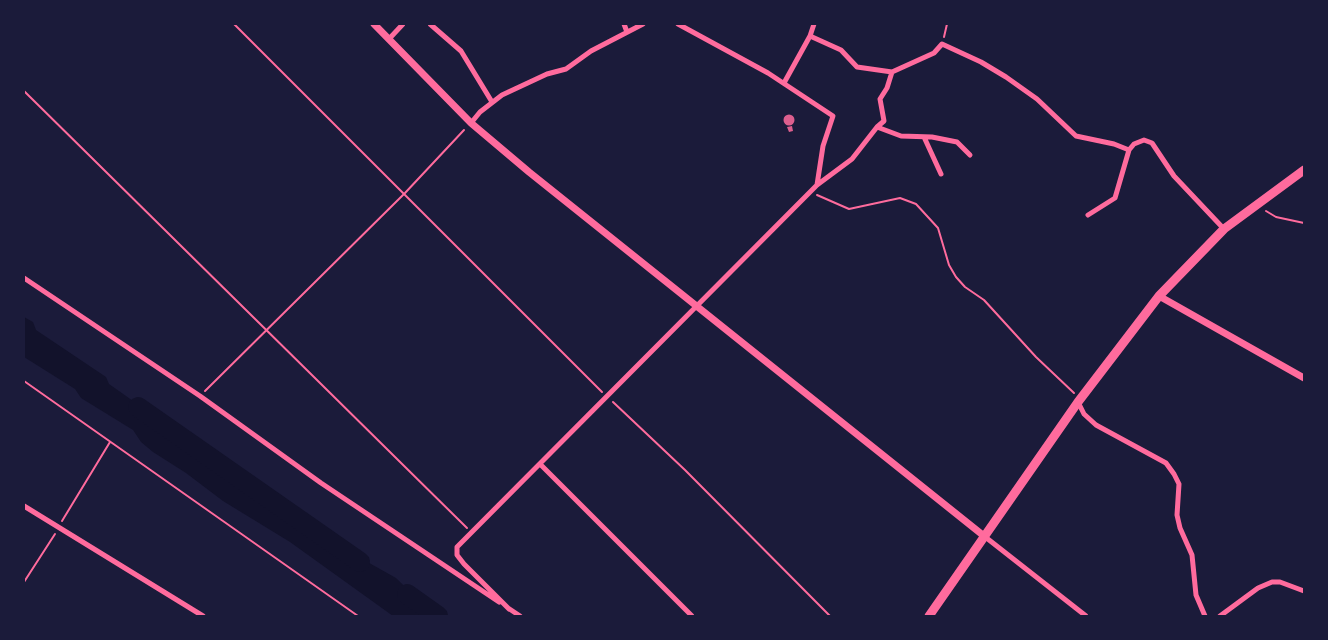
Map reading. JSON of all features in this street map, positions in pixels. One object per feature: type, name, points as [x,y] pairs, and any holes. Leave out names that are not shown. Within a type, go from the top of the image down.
[{"type":"main road","points":[[932,615],[984,536],[1078,402],[1159,296],[1224,229],[1255,204],[1304,170]]},
{"type":"street","points":[[374,24],[471,123],[529,172],[1086,616]]},
{"type":"street","points":[[390,39],[403,24]]},
{"type":"street","points":[[430,24],[461,51],[492,102]]},
{"type":"street","points":[[624,24],[628,32]]},
{"type":"street","points":[[471,123],[480,112],[502,95],[547,74],[566,69],[591,51],[643,24]]},
{"type":"street","points":[[678,24],[784,84],[833,116],[823,146],[818,186]]},
{"type":"street","points":[[784,84],[810,36],[814,24]]},
{"type":"street","points":[[810,36],[841,50],[857,66],[892,72],[934,53],[942,44],[981,62],[1006,77],[1037,99],[1076,136],[1114,144],[1130,150]]},
{"type":"street","points":[[509,609],[456,554],[457,546],[811,192],[852,159],[884,121],[880,99],[888,88],[892,72]]},
{"type":"street","points":[[877,127],[902,136],[957,142],[970,155]]},
{"type":"street","points":[[924,137],[941,174]]},
{"type":"street","points":[[1088,215],[1115,198],[1130,150],[1134,144],[1144,140],[1152,143],[1174,176],[1224,229]]},
{"type":"street","points":[[24,278],[200,396],[321,483],[520,616]]},
{"type":"street","points":[[1159,296],[1304,378]]},
{"type":"street","points":[[1078,402],[1084,414],[1096,425],[1166,463],[1174,474],[1179,484],[1177,514],[1180,528],[1192,555],[1196,595],[1205,616]]},
{"type":"street","points":[[540,464],[692,616]]},
{"type":"street","points":[[24,506],[202,616]]},
{"type":"street","points":[[1220,616],[1258,588],[1272,582],[1280,582],[1304,591]]},
{"type":"path","points":[[234,24],[406,192],[607,396],[685,470],[830,616]]},
{"type":"path","points":[[942,44],[947,24]]},
{"type":"path","points":[[24,91],[470,532]]},
{"type":"path","points":[[200,396],[406,192],[471,123]]},
{"type":"path","points":[[811,192],[849,209],[900,198],[916,204],[938,228],[949,265],[956,277],[965,287],[984,300],[1036,357],[1075,393],[1078,402]]},
{"type":"path","points":[[1255,204],[1276,217],[1304,223]]},
{"type":"path","points":[[24,382],[358,616]]},
{"type":"path","points":[[24,582],[110,442]]},
{"type":"shaded area","points":[[24,317],[33,322],[36,330],[106,377],[109,384],[153,415],[168,432],[185,443],[190,450],[202,455],[229,473],[298,523],[396,578],[435,616],[393,616],[290,542],[223,501],[186,473],[153,452],[141,442],[133,430],[81,398],[75,389],[24,357]]},
{"type":"building","points":[[787,115],[791,115],[794,120],[793,124],[787,125],[784,122],[784,118]]},
{"type":"building","points":[[792,126],[793,131],[789,132],[787,127]]},
{"type":"waterway","points":[[138,407],[360,562]]},
{"type":"waterway","points":[[407,594],[438,616]]}]
